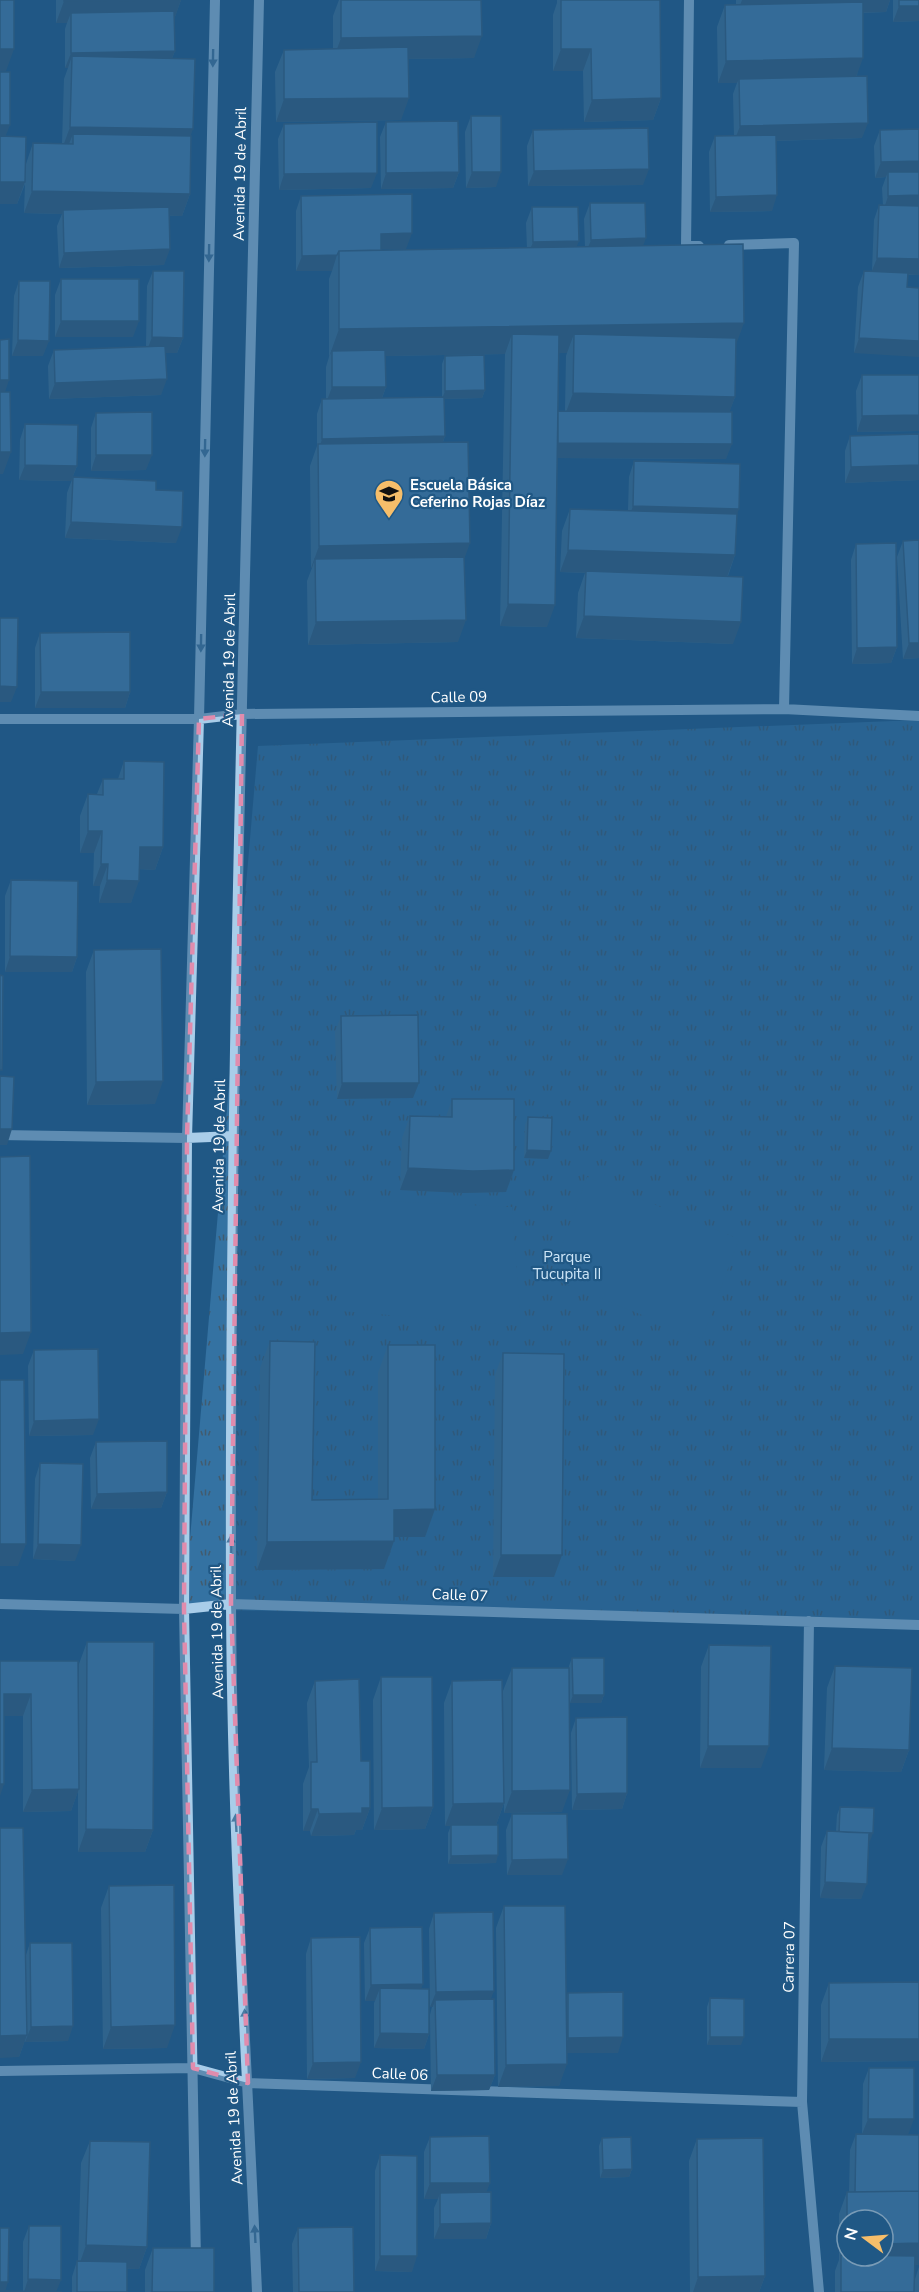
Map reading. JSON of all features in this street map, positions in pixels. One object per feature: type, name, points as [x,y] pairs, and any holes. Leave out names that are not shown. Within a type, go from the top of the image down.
[{"type":"street","name":"Avenida 19 de Abril","points":[[196,2268],[184,1609],[187,1138],[215,0]]},
{"type":"street","name":"Avenida 19 de Abril","points":[[257,2292],[235,1799],[231,1604],[234,1136],[260,0]]},
{"type":"street","points":[[689,0],[686,246],[794,243],[784,709]]},
{"type":"street","name":"Calle 09","points":[[0,719],[199,719],[242,714],[784,709],[919,716]]},
{"type":"street","points":[[0,1135],[187,1138],[234,1136]]},
{"type":"street","name":"Calle 07","points":[[0,1604],[184,1609],[231,1604],[919,1625]]},
{"type":"street","name":"Carrera 07","points":[[809,1621],[802,2102],[819,2292]]},
{"type":"street","name":"Calle 06","points":[[0,2071],[193,2068],[248,2083],[802,2102]]},
{"type":"highlighted area","points":[[242,714],[231,1604],[248,2083],[193,2068],[184,1609],[187,1138],[199,719]]},
{"type":"green space","name":"Parque Tucupita II","points":[[919,720],[919,1626],[184,1609],[258,746]]},
{"type":"green space","points":[[587,1177],[739,1239],[702,1339],[550,1278]]},
{"type":"green space","points":[[340,1199],[512,1207],[521,1326],[340,1311]]},
{"type":"building","points":[[0,0],[14,0],[14,49],[0,49]]},
{"type":"building","points":[[64,0],[181,0],[64,1]]},
{"type":"building","points":[[341,0],[481,0],[482,36],[341,38]]},
{"type":"building","points":[[561,0],[660,0],[661,98],[592,100],[591,49],[561,49]]},
{"type":"building","points":[[899,0],[919,0],[919,6],[899,6]]},
{"type":"building","points":[[863,2],[863,58],[726,61],[725,5]]},
{"type":"building","points":[[174,11],[175,51],[71,53],[71,13]]},
{"type":"building","points":[[408,47],[409,98],[284,99],[284,50]]},
{"type":"building","points":[[72,56],[195,59],[193,129],[70,127]]},
{"type":"building","points":[[0,72],[10,72],[10,125],[0,125]]},
{"type":"building","points":[[867,76],[868,123],[740,126],[739,79]]},
{"type":"building","points":[[471,116],[501,116],[501,172],[472,172]]},
{"type":"building","points":[[458,121],[459,172],[386,173],[386,122]]},
{"type":"building","points":[[377,122],[377,173],[284,174],[284,124]]},
{"type":"building","points":[[648,128],[649,169],[534,171],[533,130]]},
{"type":"building","points":[[919,129],[919,161],[881,162],[880,130]]},
{"type":"building","points":[[73,134],[191,136],[190,194],[32,191],[33,143],[73,144]]},
{"type":"building","points":[[776,135],[777,195],[716,197],[715,136]]},
{"type":"building","points":[[0,136],[26,137],[25,182],[0,182]]},
{"type":"building","points":[[888,172],[919,172],[919,195],[888,196]]},
{"type":"building","points":[[412,194],[412,233],[381,234],[381,250],[339,251],[337,255],[302,256],[301,196]]},
{"type":"building","points":[[590,203],[645,203],[646,238],[591,240]]},
{"type":"building","points":[[879,205],[919,206],[919,259],[877,258]]},
{"type":"building","points":[[169,207],[170,249],[64,253],[63,210]]},
{"type":"building","points":[[532,207],[578,207],[579,241],[533,242]]},
{"type":"building","points":[[743,244],[744,323],[339,329],[339,251]]},
{"type":"building","points":[[153,271],[184,271],[183,338],[152,337]]},
{"type":"building","points":[[864,271],[908,273],[907,287],[919,288],[919,341],[859,338]]},
{"type":"building","points":[[61,279],[139,279],[139,321],[61,321]]},
{"type":"building","points":[[19,281],[50,281],[49,341],[18,340]]},
{"type":"building","points":[[512,334],[559,335],[555,605],[508,604]]},
{"type":"building","points":[[574,334],[736,338],[735,397],[573,393]]},
{"type":"building","points":[[9,339],[9,380],[0,380],[0,340]]},
{"type":"building","points":[[165,346],[167,379],[55,383],[54,350]]},
{"type":"building","points":[[385,350],[386,387],[332,387],[332,351]]},
{"type":"building","points":[[484,355],[485,390],[445,391],[445,356]]},
{"type":"building","points":[[862,375],[919,375],[919,415],[862,416]]},
{"type":"building","points":[[0,392],[10,392],[11,452],[0,452]]},
{"type":"building","points":[[444,397],[445,436],[322,439],[322,399]]},
{"type":"building","points":[[558,411],[732,412],[732,444],[558,443]]},
{"type":"building","points":[[152,412],[152,455],[96,455],[96,413]]},
{"type":"building","points":[[25,424],[78,425],[77,466],[25,465]]},
{"type":"building","points":[[919,434],[919,465],[851,467],[850,436]]},
{"type":"building","points":[[468,442],[470,543],[319,546],[318,444]]},
{"type":"building","points":[[634,461],[740,464],[739,509],[633,506]]},
{"type":"building","points":[[73,477],[156,481],[156,490],[183,491],[182,527],[71,522]]},
{"type":"building","points":[[570,509],[737,514],[735,555],[568,550]]},
{"type":"building","points":[[919,540],[919,643],[909,643],[903,541]]},
{"type":"building","points":[[896,543],[897,647],[857,648],[856,544]]},
{"type":"building","points":[[464,557],[466,620],[316,622],[315,559]]},
{"type":"building","points":[[586,571],[743,577],[741,622],[584,616]]},
{"type":"building","points":[[0,618],[18,618],[17,687],[0,686]]},
{"type":"building","points":[[130,632],[130,692],[41,692],[40,633]]},
{"type":"building","points":[[124,761],[164,762],[163,847],[140,847],[139,881],[107,880],[108,864],[101,864],[102,831],[88,831],[88,794],[103,795],[103,779],[124,779]]},
{"type":"building","points":[[11,880],[78,881],[77,957],[10,956]]},
{"type":"building","points":[[161,949],[163,1081],[96,1082],[94,950]]},
{"type":"building","points":[[0,975],[3,976],[2,1070],[0,1070]]},
{"type":"building","points":[[418,1015],[419,1083],[342,1083],[341,1016]]},
{"type":"building","points":[[0,1076],[14,1077],[12,1129],[0,1129]]},
{"type":"building","points":[[452,1099],[514,1099],[514,1170],[408,1168],[410,1116],[452,1117]]},
{"type":"building","points":[[528,1117],[552,1118],[551,1151],[527,1150]]},
{"type":"building","points":[[30,1156],[31,1332],[0,1333],[0,1157]]},
{"type":"building","points":[[270,1341],[315,1342],[312,1500],[388,1499],[388,1345],[435,1345],[435,1509],[394,1510],[394,1541],[267,1542]]},
{"type":"building","points":[[98,1349],[99,1419],[34,1421],[34,1350]]},
{"type":"building","points":[[503,1353],[564,1354],[562,1555],[501,1555]]},
{"type":"building","points":[[0,1380],[24,1380],[26,1544],[0,1544]]},
{"type":"building","points":[[167,1441],[167,1492],[97,1494],[96,1442]]},
{"type":"building","points":[[40,1463],[83,1464],[81,1545],[38,1544]]},
{"type":"building","points":[[87,1642],[154,1642],[153,1830],[86,1829]]},
{"type":"building","points":[[709,1645],[771,1646],[769,1746],[708,1746]]},
{"type":"building","points":[[572,1658],[604,1658],[604,1695],[573,1695]]},
{"type":"building","points":[[0,1661],[78,1661],[79,1789],[32,1790],[31,1694],[4,1694],[4,1784],[0,1784]]},
{"type":"building","points":[[835,1666],[912,1668],[909,1750],[832,1748]]},
{"type":"building","points":[[512,1668],[569,1668],[570,1790],[512,1791]]},
{"type":"building","points":[[381,1677],[432,1677],[433,1807],[382,1808]]},
{"type":"building","points":[[359,1679],[361,1761],[370,1761],[370,1808],[362,1808],[362,1813],[319,1814],[318,1809],[311,1809],[311,1762],[317,1762],[315,1681]]},
{"type":"building","points":[[502,1680],[504,1803],[453,1804],[452,1681]]},
{"type":"building","points":[[627,1717],[627,1793],[577,1794],[576,1718]]},
{"type":"building","points":[[840,1807],[874,1808],[873,1833],[839,1832]]},
{"type":"building","points":[[512,1814],[567,1814],[568,1859],[512,1860]]},
{"type":"building","points":[[451,1825],[498,1825],[498,1855],[451,1856]]},
{"type":"building","points":[[0,1828],[23,1828],[27,2035],[0,2036]]},
{"type":"building","points":[[827,1831],[869,1833],[867,1884],[825,1882]]},
{"type":"building","points":[[174,1885],[175,2025],[111,2027],[109,1886]]},
{"type":"building","points":[[504,1906],[565,1906],[567,2064],[506,2065]]},
{"type":"building","points":[[493,1912],[494,1991],[436,1992],[434,1913]]},
{"type":"building","points":[[422,1927],[423,1984],[371,1985],[370,1928]]},
{"type":"building","points":[[360,1937],[361,2062],[313,2063],[311,1938]]},
{"type":"building","points":[[30,1943],[72,1943],[73,2026],[31,2027]]},
{"type":"building","points":[[919,1982],[919,2039],[829,2039],[829,1983]]},
{"type":"building","points":[[380,1988],[429,1989],[429,2034],[380,2033]]},
{"type":"building","points":[[623,1992],[623,2037],[568,2038],[568,1993]]},
{"type":"building","points":[[710,1998],[744,1999],[744,2037],[710,2037]]},
{"type":"building","points":[[494,1999],[495,2075],[437,2075],[435,2000]]},
{"type":"building","points":[[869,2068],[914,2068],[914,2119],[868,2119]]},
{"type":"building","points":[[856,2134],[919,2135],[919,2191],[855,2192]]},
{"type":"building","points":[[489,2136],[490,2183],[430,2183],[430,2137]]},
{"type":"building","points":[[631,2137],[632,2169],[603,2170],[602,2138]]},
{"type":"building","points":[[763,2138],[765,2276],[698,2277],[697,2139]]},
{"type":"building","points":[[90,2141],[150,2142],[147,2247],[86,2245]]},
{"type":"building","points":[[380,2155],[417,2156],[417,2256],[380,2256]]},
{"type":"building","points":[[919,2191],[919,2243],[895,2244],[895,2208],[847,2208],[847,2192]]},
{"type":"building","points":[[491,2192],[491,2223],[440,2224],[440,2193]]},
{"type":"building","points":[[29,2226],[61,2226],[61,2280],[28,2279]]},
{"type":"building","points":[[353,2227],[354,2292],[299,2292],[298,2228]]},
{"type":"building","points":[[0,2228],[9,2228],[8,2282],[0,2282]]},
{"type":"building","points":[[153,2248],[214,2248],[214,2292],[152,2292]]},
{"type":"building","points":[[895,2256],[915,2256],[914,2292],[841,2292],[841,2268],[895,2268]]},
{"type":"building","points":[[77,2261],[127,2262],[127,2292],[77,2292]]},
{"type":"building","points":[[5,2291],[62,2292],[5,2292]]},
{"type":"place","name":"Escuela Básica Ceferino Rojas Díaz","points":[[389,520]]}]
